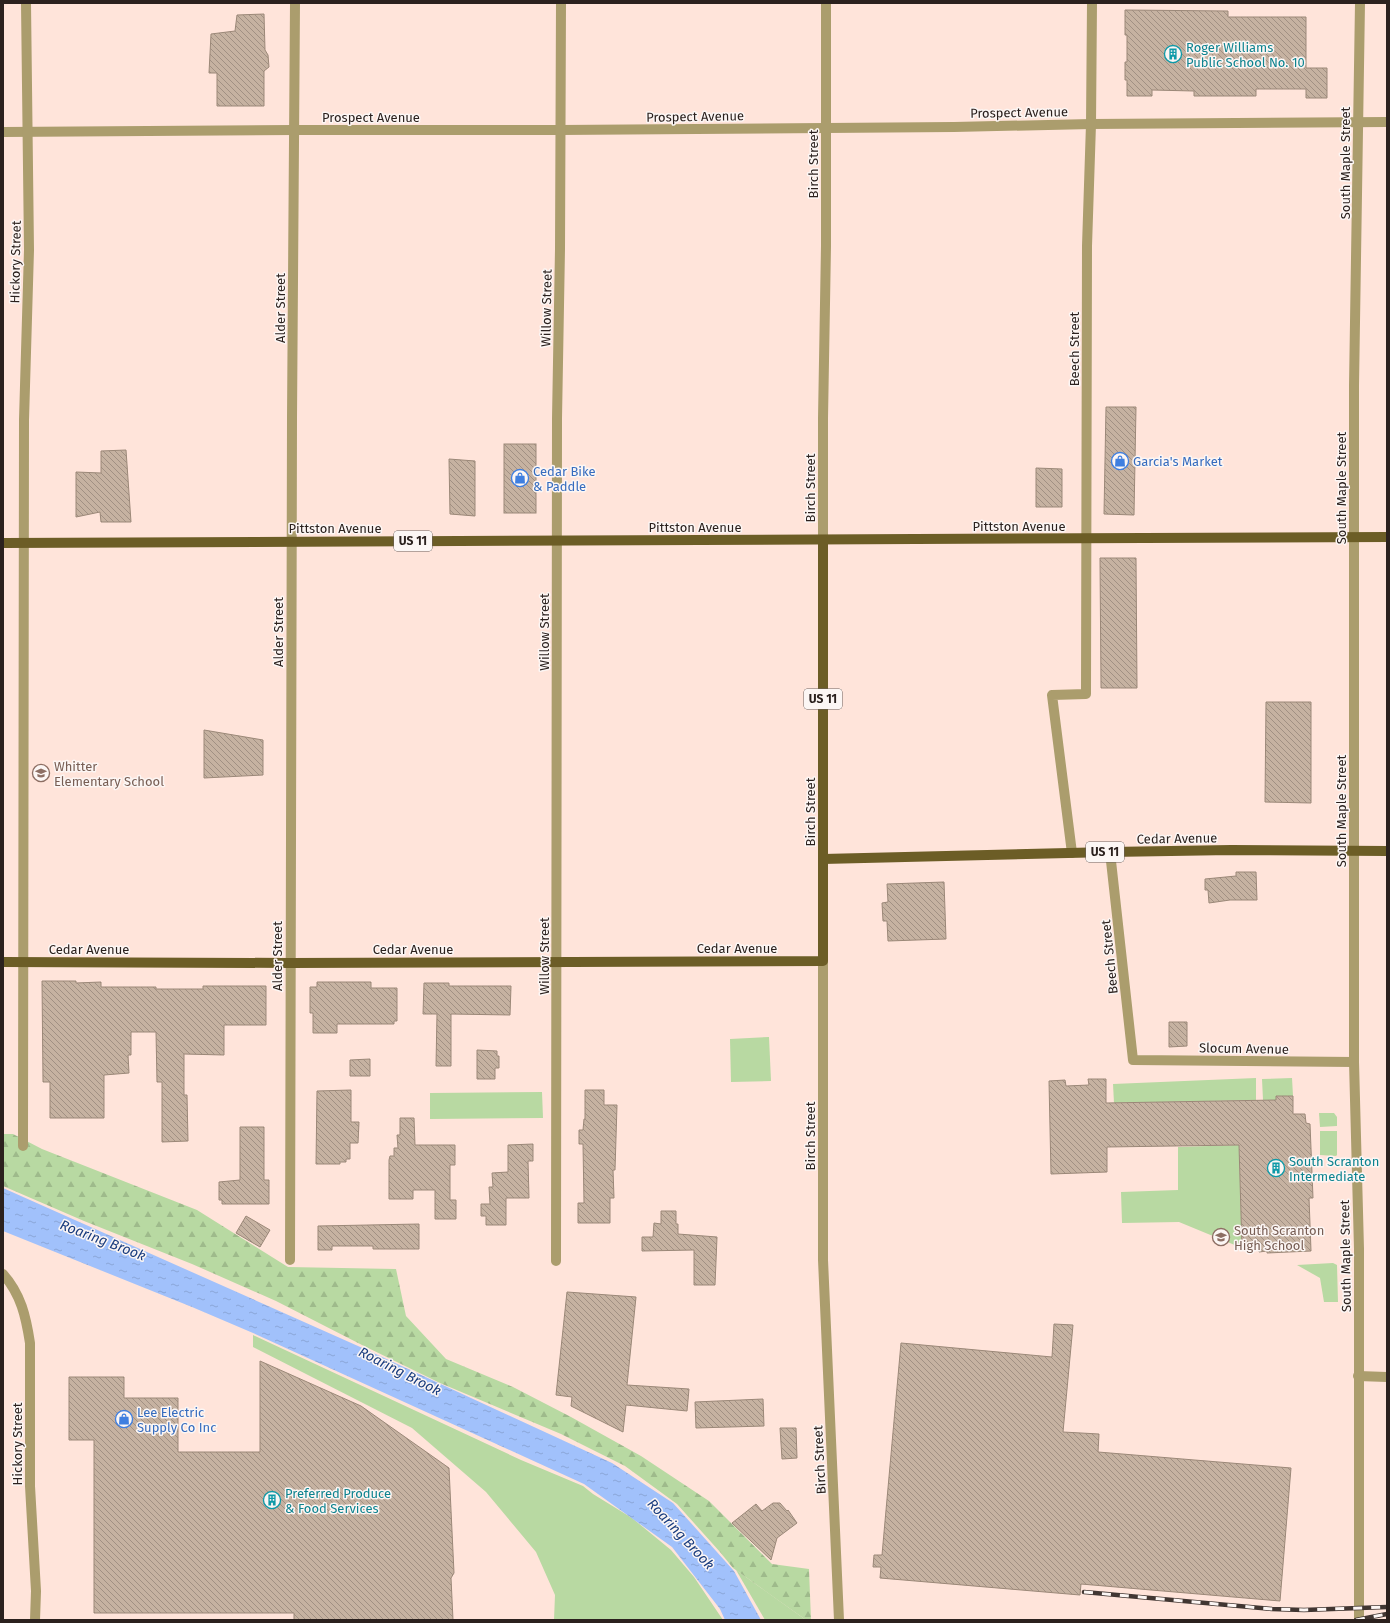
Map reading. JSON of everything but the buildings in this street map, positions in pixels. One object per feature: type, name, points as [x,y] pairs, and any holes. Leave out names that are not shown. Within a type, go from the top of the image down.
[{"type":"main road","name":"Pittston Avenue","points":[[3,543],[1387,537]]},
{"type":"main road","name":"Birch Street","points":[[823,540],[823,961]]},
{"type":"main road","name":"Cedar Avenue","points":[[823,858],[1110,852],[1387,851]]},
{"type":"main road","name":"Cedar Avenue","points":[[3,962],[290,963],[823,961]]},
{"type":"street","name":"Hickory Street","points":[[23,1146],[24,420],[29,250],[26,3]]},
{"type":"street","name":"Alder Street","points":[[290,1260],[291,542],[295,3]]},
{"type":"street","name":"Willow Street","points":[[556,1261],[557,419],[560,249],[561,3]]},
{"type":"street","name":"Birch Street","points":[[823,540],[826,3]]},
{"type":"street","name":"Beech Street","points":[[1072,853],[1052,695],[1086,694],[1087,246],[1091,124],[1092,3]]},
{"type":"street","name":"South Maple Street","points":[[1359,1620],[1359,1249],[1354,1062],[1354,537],[1360,3]]},
{"type":"street","name":"Prospect Avenue","points":[[3,132],[560,130],[1387,122]]},
{"type":"street","name":"Beech Street","points":[[1110,852],[1133,1060]]},
{"type":"street","name":"Birch Street","points":[[823,961],[823,1260],[839,1620]]},
{"type":"street","name":"Slocum Avenue","points":[[1133,1060],[1354,1062]]},
{"type":"street","name":"Hickory Street","points":[[3,1274],[14,1289],[20,1301],[26,1320],[30,1343],[30,1486],[36,1591],[35,1620]]},
{"type":"street","points":[[1358,1376],[1387,1376]]},
{"type":"green space","points":[[769,1037],[771,1081],[731,1082],[730,1039]]},
{"type":"green space","points":[[1256,1078],[1256,1100],[1114,1103],[1113,1084]]},
{"type":"green space","points":[[1292,1078],[1293,1096],[1276,1096],[1276,1100],[1263,1100],[1262,1079]]},
{"type":"green space","points":[[542,1092],[543,1118],[430,1119],[430,1093]]},
{"type":"green space","points":[[1319,1113],[1334,1113],[1337,1117],[1337,1126],[1320,1127]]},
{"type":"green space","points":[[1320,1131],[1337,1131],[1336,1156],[1320,1155]]},
{"type":"green space","points":[[3,1134],[13,1134],[42,1149],[197,1210],[288,1267],[396,1269],[406,1316],[446,1359],[513,1387],[641,1456],[709,1501],[772,1564],[809,1569],[811,1620],[806,1620],[733,1568],[677,1504],[625,1466],[561,1434],[440,1383],[276,1301],[192,1264],[84,1221],[3,1186]]},
{"type":"green space","points":[[1239,1145],[1242,1248],[1179,1222],[1122,1223],[1121,1192],[1178,1190],[1178,1147]]},
{"type":"green space","points":[[1333,1263],[1337,1265],[1338,1302],[1324,1302],[1320,1278],[1297,1265]]},
{"type":"green space","points":[[253,1335],[521,1460],[583,1486],[593,1494],[632,1518],[671,1550],[694,1577],[723,1620],[554,1620],[555,1595],[536,1552],[486,1492],[412,1428],[253,1347]]},
{"type":"green space","points":[[736,1570],[806,1620],[765,1620]]},
{"type":"water","name":"Roaring Brook","points":[[3,1188],[367,1350],[612,1463],[673,1503],[734,1571],[761,1620],[725,1620],[720,1609],[672,1547],[584,1484],[253,1333],[3,1231]]},
{"type":"railway","points":[[1084,1592],[1272,1609],[1304,1610],[1387,1607]]},
{"type":"railway","points":[[1356,1620],[1387,1614]]},
{"type":"place","name":"Roger Williams Public School No. 10","points":[[1173,54]]},
{"type":"place","name":"Garcia's Market","points":[[1120,461]]},
{"type":"place","name":"Cedar Bike & Paddle","points":[[520,478]]},
{"type":"place","name":"Whitter Elementary School","points":[[41,773]]},
{"type":"place","name":"South Scranton Intermediate","points":[[1276,1168]]},
{"type":"place","name":"South Scranton High School","points":[[1221,1237]]},
{"type":"place","name":"Lee Electric Supply Co Inc","points":[[124,1419]]},
{"type":"place","name":"Preferred Produce & Food Services","points":[[272,1500]]}]
